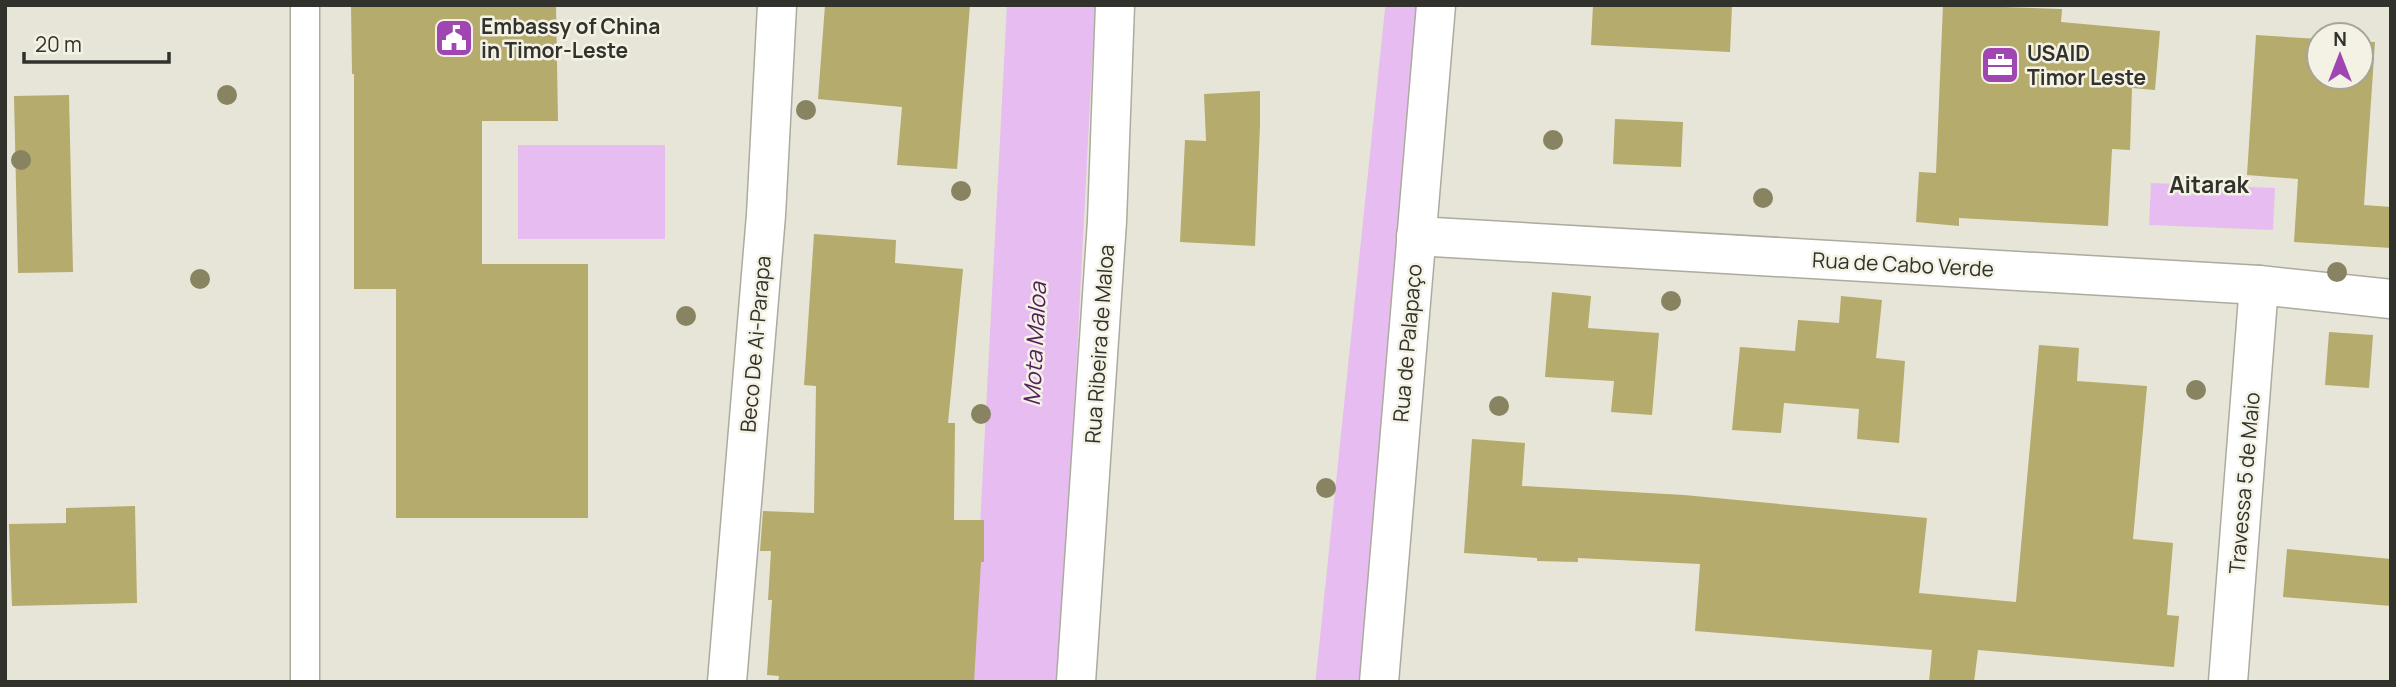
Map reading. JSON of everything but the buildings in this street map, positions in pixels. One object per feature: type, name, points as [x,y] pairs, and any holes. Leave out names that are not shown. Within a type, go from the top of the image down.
[{"type":"street","name":"Beco De Ai-Parapa","points":[[727,682],[766,215],[777,5]]},
{"type":"street","name":"Rua Ribeira de Maloa","points":[[1076,682],[1107,221],[1115,5]]},
{"type":"street","name":"Rua de Palapaço","points":[[1379,682],[1436,5]]},
{"type":"street","name":"Rua de Cabo Verde","points":[[1416,236],[2259,285],[2391,299]]},
{"type":"street","name":"Travessa 5 de Maio","points":[[2228,682],[2259,285]]},
{"type":"lane","points":[[305,5],[305,682]]},
{"type":"shaded area","points":[[518,145],[665,145],[665,239],[518,239]]},
{"type":"shaded area","points":[[2151,183],[2275,188],[2273,230],[2149,225]]},
{"type":"waterway","name":"Mota Maloa","points":[[1016,682],[1051,5]]},
{"type":"waterway","points":[[1032,682],[1072,5]]},
{"type":"waterway","points":[[1341,682],[1411,5]]},
{"type":"place","name":"Embassy of China in Timor-Leste","points":[[454,38]]},
{"type":"place","name":"USAID Timor Leste","points":[[2000,65]]},
{"type":"district","name":"Aitarak","points":[[2209,184]]}]
